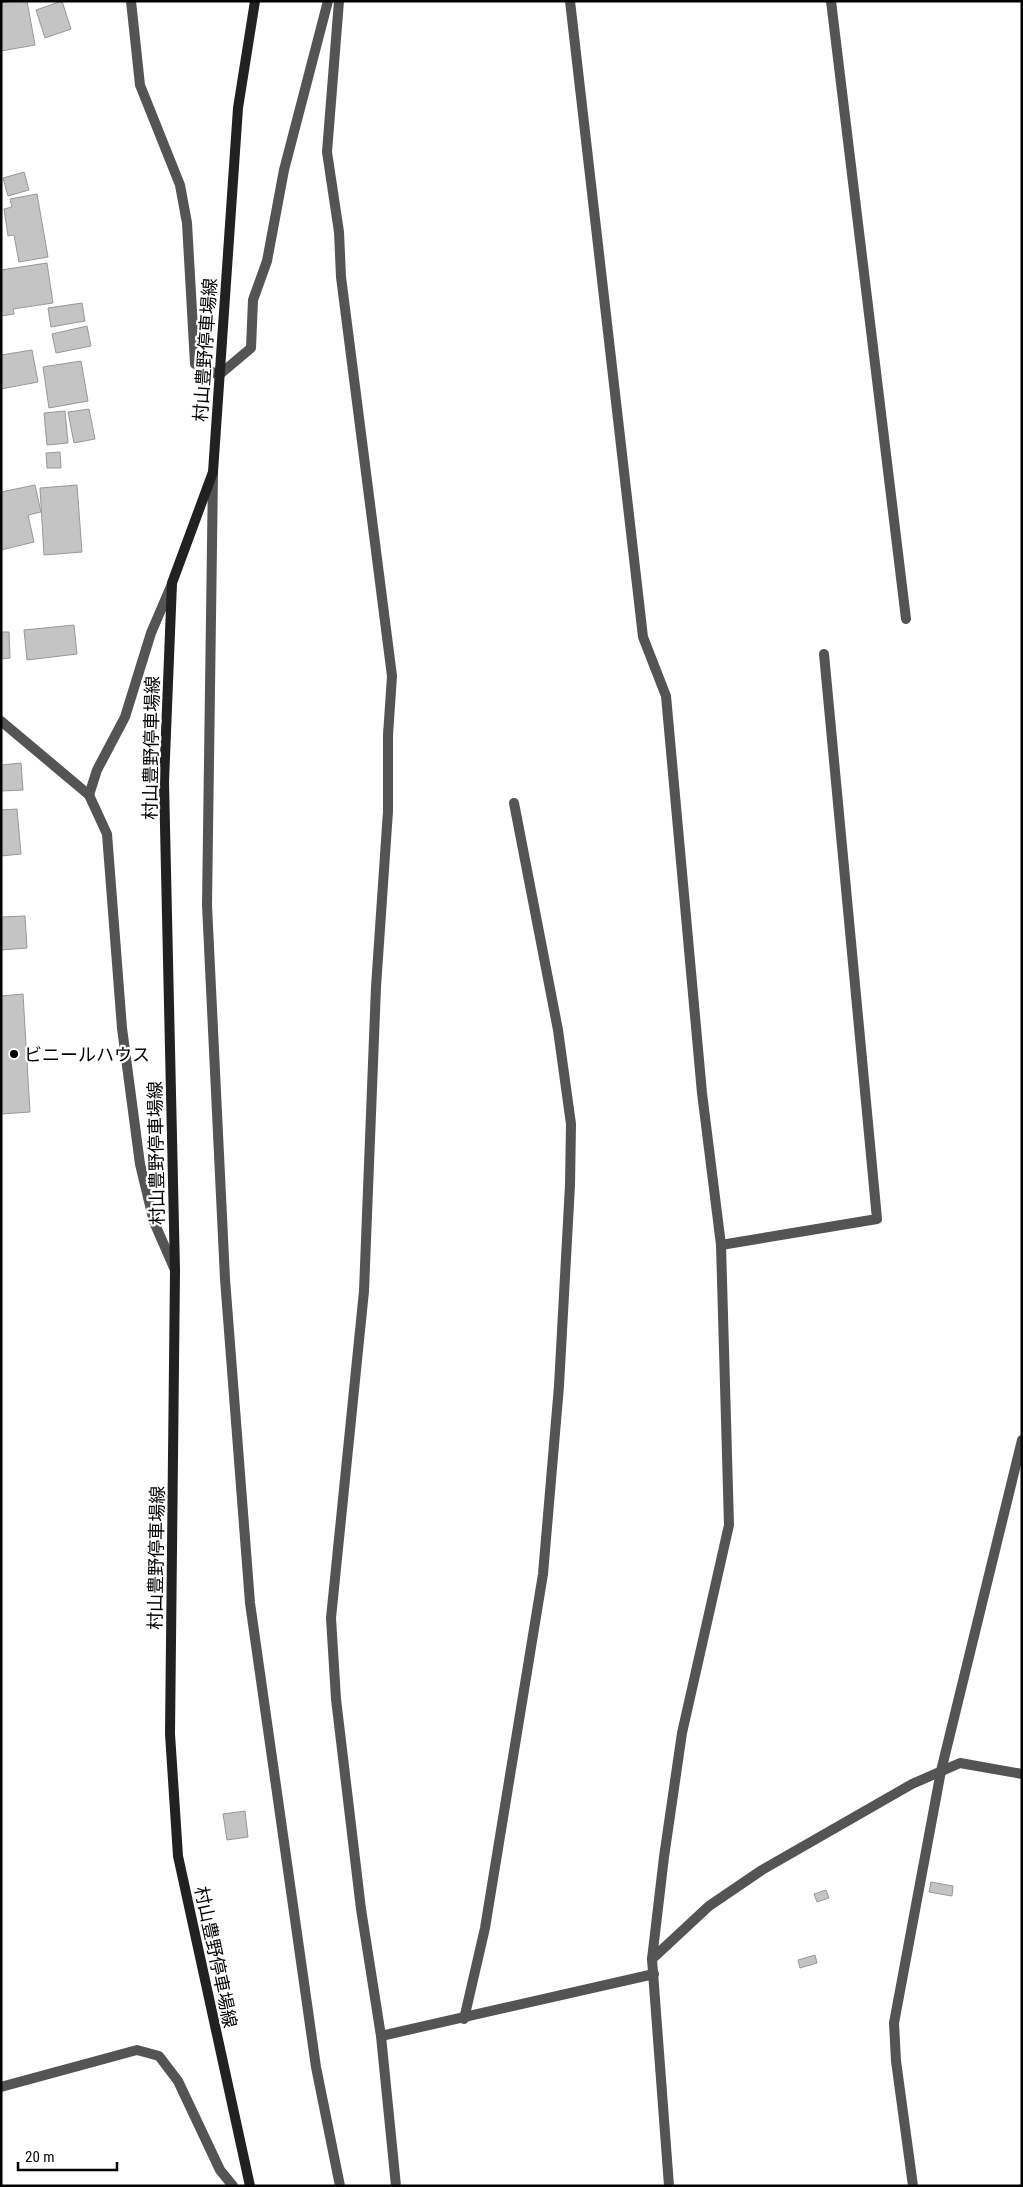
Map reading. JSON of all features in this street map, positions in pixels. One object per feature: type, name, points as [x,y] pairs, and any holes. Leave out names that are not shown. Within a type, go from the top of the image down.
[{"type":"main road","name":"村山豊野停車場線","points":[[250,2186],[178,1856],[170,1734],[175,1270],[164,782],[172,583],[213,472],[238,108],[255,1]]},
{"type":"street","points":[[131,1],[140,85],[180,185],[187,224],[195,364],[219,375],[250,348],[253,300],[266,262],[284,170],[328,1]]},
{"type":"street","points":[[339,1],[327,152],[339,232],[343,286],[392,676],[388,735],[388,811],[376,987],[364,1291],[331,1618],[336,1699],[361,1909],[381,2036],[396,2186]]},
{"type":"street","points":[[570,1],[643,636],[666,696],[702,1093],[721,1245],[729,1525],[682,1733],[664,1857],[652,1959],[669,2186]]},
{"type":"street","points":[[831,1],[906,619]]},
{"type":"street","points":[[213,472],[207,905],[225,1279],[250,1603],[316,2067],[340,2186]]},
{"type":"street","points":[[90,795],[97,770],[125,717],[150,633],[172,583]]},
{"type":"street","points":[[721,1245],[877,1219],[824,654]]},
{"type":"street","points":[[1,721],[90,795],[107,834],[122,1028],[140,1164],[154,1222],[175,1270]]},
{"type":"street","points":[[464,2018],[486,1928],[543,1574],[559,1386],[570,1185],[570,1124],[558,1030],[514,803]]},
{"type":"street","points":[[914,2186],[896,2062],[894,2023],[941,1772],[1022,1440]]},
{"type":"street","points":[[652,1959],[710,1906],[762,1870],[912,1784],[960,1763],[1022,1774]]},
{"type":"street","points":[[381,2036],[654,1974]]},
{"type":"street","points":[[1,2087],[137,2050],[159,2056],[178,2082],[220,2170],[233,2186]]},
{"type":"building","points":[[27,1],[35,45],[1,51],[1,3]]},
{"type":"building","points":[[62,1],[71,29],[45,38],[36,10]]},
{"type":"building","points":[[24,172],[29,190],[8,196],[3,178]]},
{"type":"building","points":[[37,194],[48,257],[19,262],[14,235],[8,236],[4,209],[12,207],[10,199]]},
{"type":"building","points":[[47,263],[53,303],[13,309],[14,314],[1,316],[1,270]]},
{"type":"building","points":[[82,303],[85,321],[51,327],[48,308]]},
{"type":"building","points":[[87,326],[91,346],[56,353],[52,334]]},
{"type":"building","points":[[32,350],[38,382],[1,389],[1,355]]},
{"type":"building","points":[[81,361],[88,401],[49,408],[43,367]]},
{"type":"building","points":[[89,409],[95,439],[74,443],[68,412]]},
{"type":"building","points":[[65,411],[68,443],[47,445],[44,413]]},
{"type":"building","points":[[60,452],[61,468],[47,468],[46,453]]},
{"type":"building","points":[[35,485],[41,512],[28,515],[34,542],[1,550],[1,492]]},
{"type":"building","points":[[77,485],[82,552],[44,555],[40,488]]},
{"type":"building","points":[[74,625],[77,654],[27,660],[24,630]]},
{"type":"building","points":[[1,632],[9,632],[10,658],[1,659]]},
{"type":"building","points":[[21,763],[23,790],[1,791],[1,765]]},
{"type":"building","points":[[17,809],[21,854],[1,856],[1,810]]},
{"type":"building","points":[[25,916],[27,948],[1,950],[1,917]]},
{"type":"building","name":"ビニールハウス","points":[[23,994],[30,1112],[1,1114],[1,996]]},
{"type":"building","points":[[245,1811],[248,1837],[227,1840],[223,1814]]},
{"type":"building","points":[[931,1882],[953,1886],[952,1896],[929,1892]]},
{"type":"building","points":[[826,1890],[829,1898],[817,1902],[814,1894]]},
{"type":"building","points":[[815,1955],[817,1963],[800,1968],[798,1960]]},
{"type":"place","name":"ビニールハウス","points":[[14,1054]]}]
